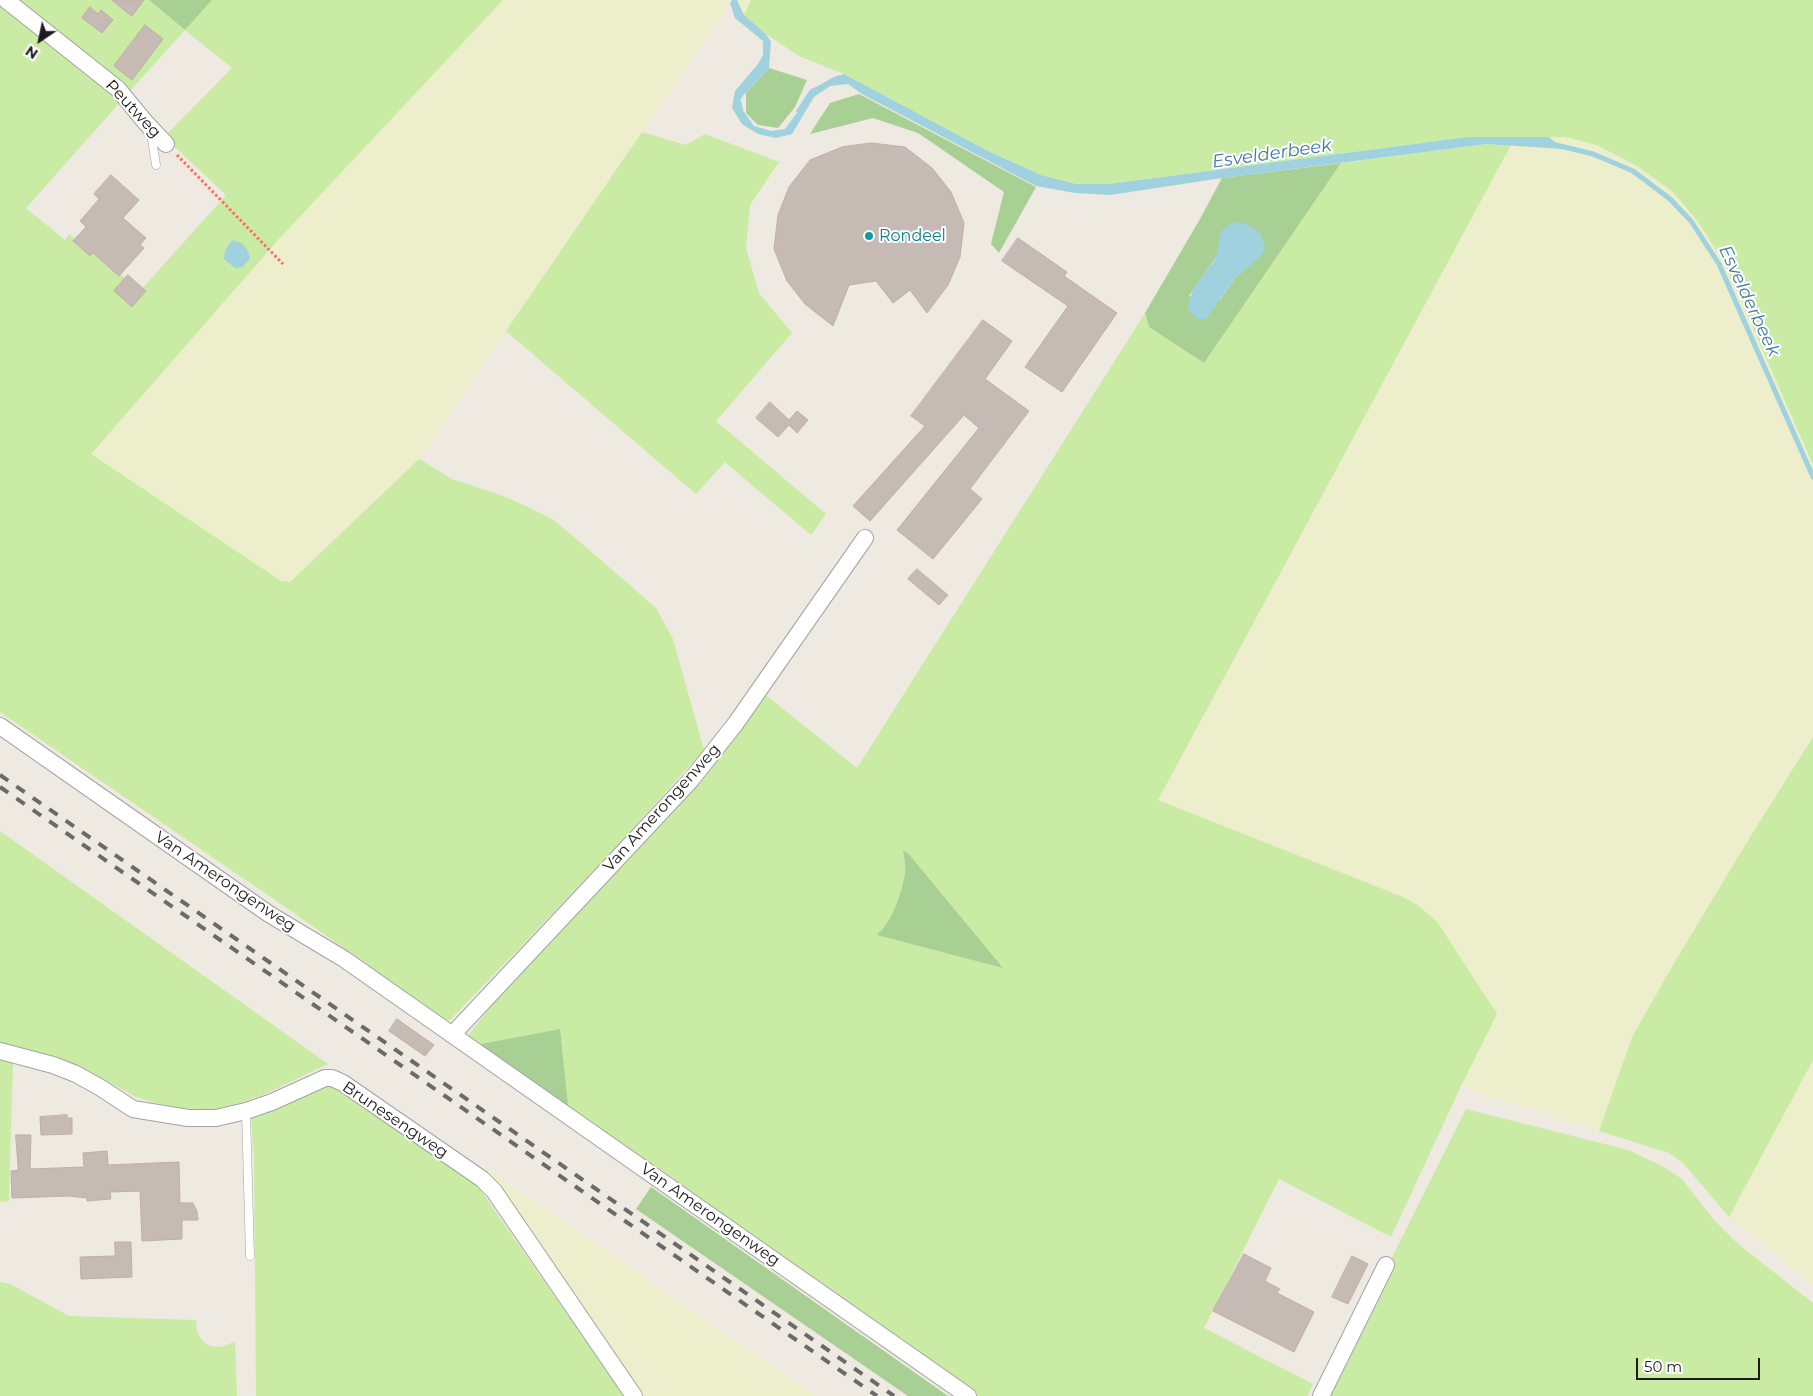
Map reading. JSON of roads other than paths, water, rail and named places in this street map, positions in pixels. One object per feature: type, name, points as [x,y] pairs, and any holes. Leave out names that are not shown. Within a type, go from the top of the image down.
[{"type":"street","name":"Peutweg","points":[[6,0],[126,97],[166,144]]},
{"type":"street","name":"Van Amerongenweg","points":[[452,1035],[691,780],[736,723],[865,538]]},
{"type":"street","name":"Van Amerongenweg","points":[[0,726],[268,914],[344,959],[968,1396]]},
{"type":"street","name":"Brunesengweg","points":[[0,1051],[53,1065],[76,1074],[133,1109],[188,1118],[216,1118],[246,1111],[272,1102],[325,1078],[332,1078],[344,1083],[482,1179],[494,1192],[634,1396]]},
{"type":"street","points":[[1321,1396],[1386,1265]]},
{"type":"lane","points":[[149,126],[156,165]]},
{"type":"lane","points":[[246,1111],[250,1256]]},
{"type":"water","points":[[732,0],[737,0],[744,15],[766,34],[771,42],[769,68],[737,102],[754,126],[771,131],[785,129],[816,87],[844,74],[988,151],[1041,175],[1076,184],[1109,184],[1468,137],[1549,137],[1563,149],[1487,144],[1222,178],[1110,195],[1075,193],[1036,186],[862,94],[848,84],[830,86],[814,97],[792,134],[776,138],[758,134],[742,124],[732,108],[735,91],[758,64],[763,55],[763,41],[735,18],[730,3]]},
{"type":"water","points":[[1236,222],[1256,229],[1262,237],[1265,248],[1259,258],[1236,277],[1206,319],[1198,319],[1188,310],[1191,294],[1215,259],[1220,234],[1228,226]]},
{"type":"water","points":[[232,240],[244,246],[250,258],[243,267],[235,268],[224,259],[225,250]]},
{"type":"waterway","name":"Esvelderbeek","points":[[799,111],[812,91],[818,89]]},
{"type":"waterway","name":"Esvelderbeek","points":[[741,94],[738,99],[741,112]]},
{"type":"waterway","name":"Esvelderbeek","points":[[1552,144],[1593,154],[1633,171],[1670,199],[1691,221],[1719,264],[1813,477]]},
{"type":"railway","points":[[0,775],[894,1396]]},
{"type":"railway","points":[[0,787],[877,1396]]},
{"type":"place","name":"Rondeel","points":[[869,236]]}]
